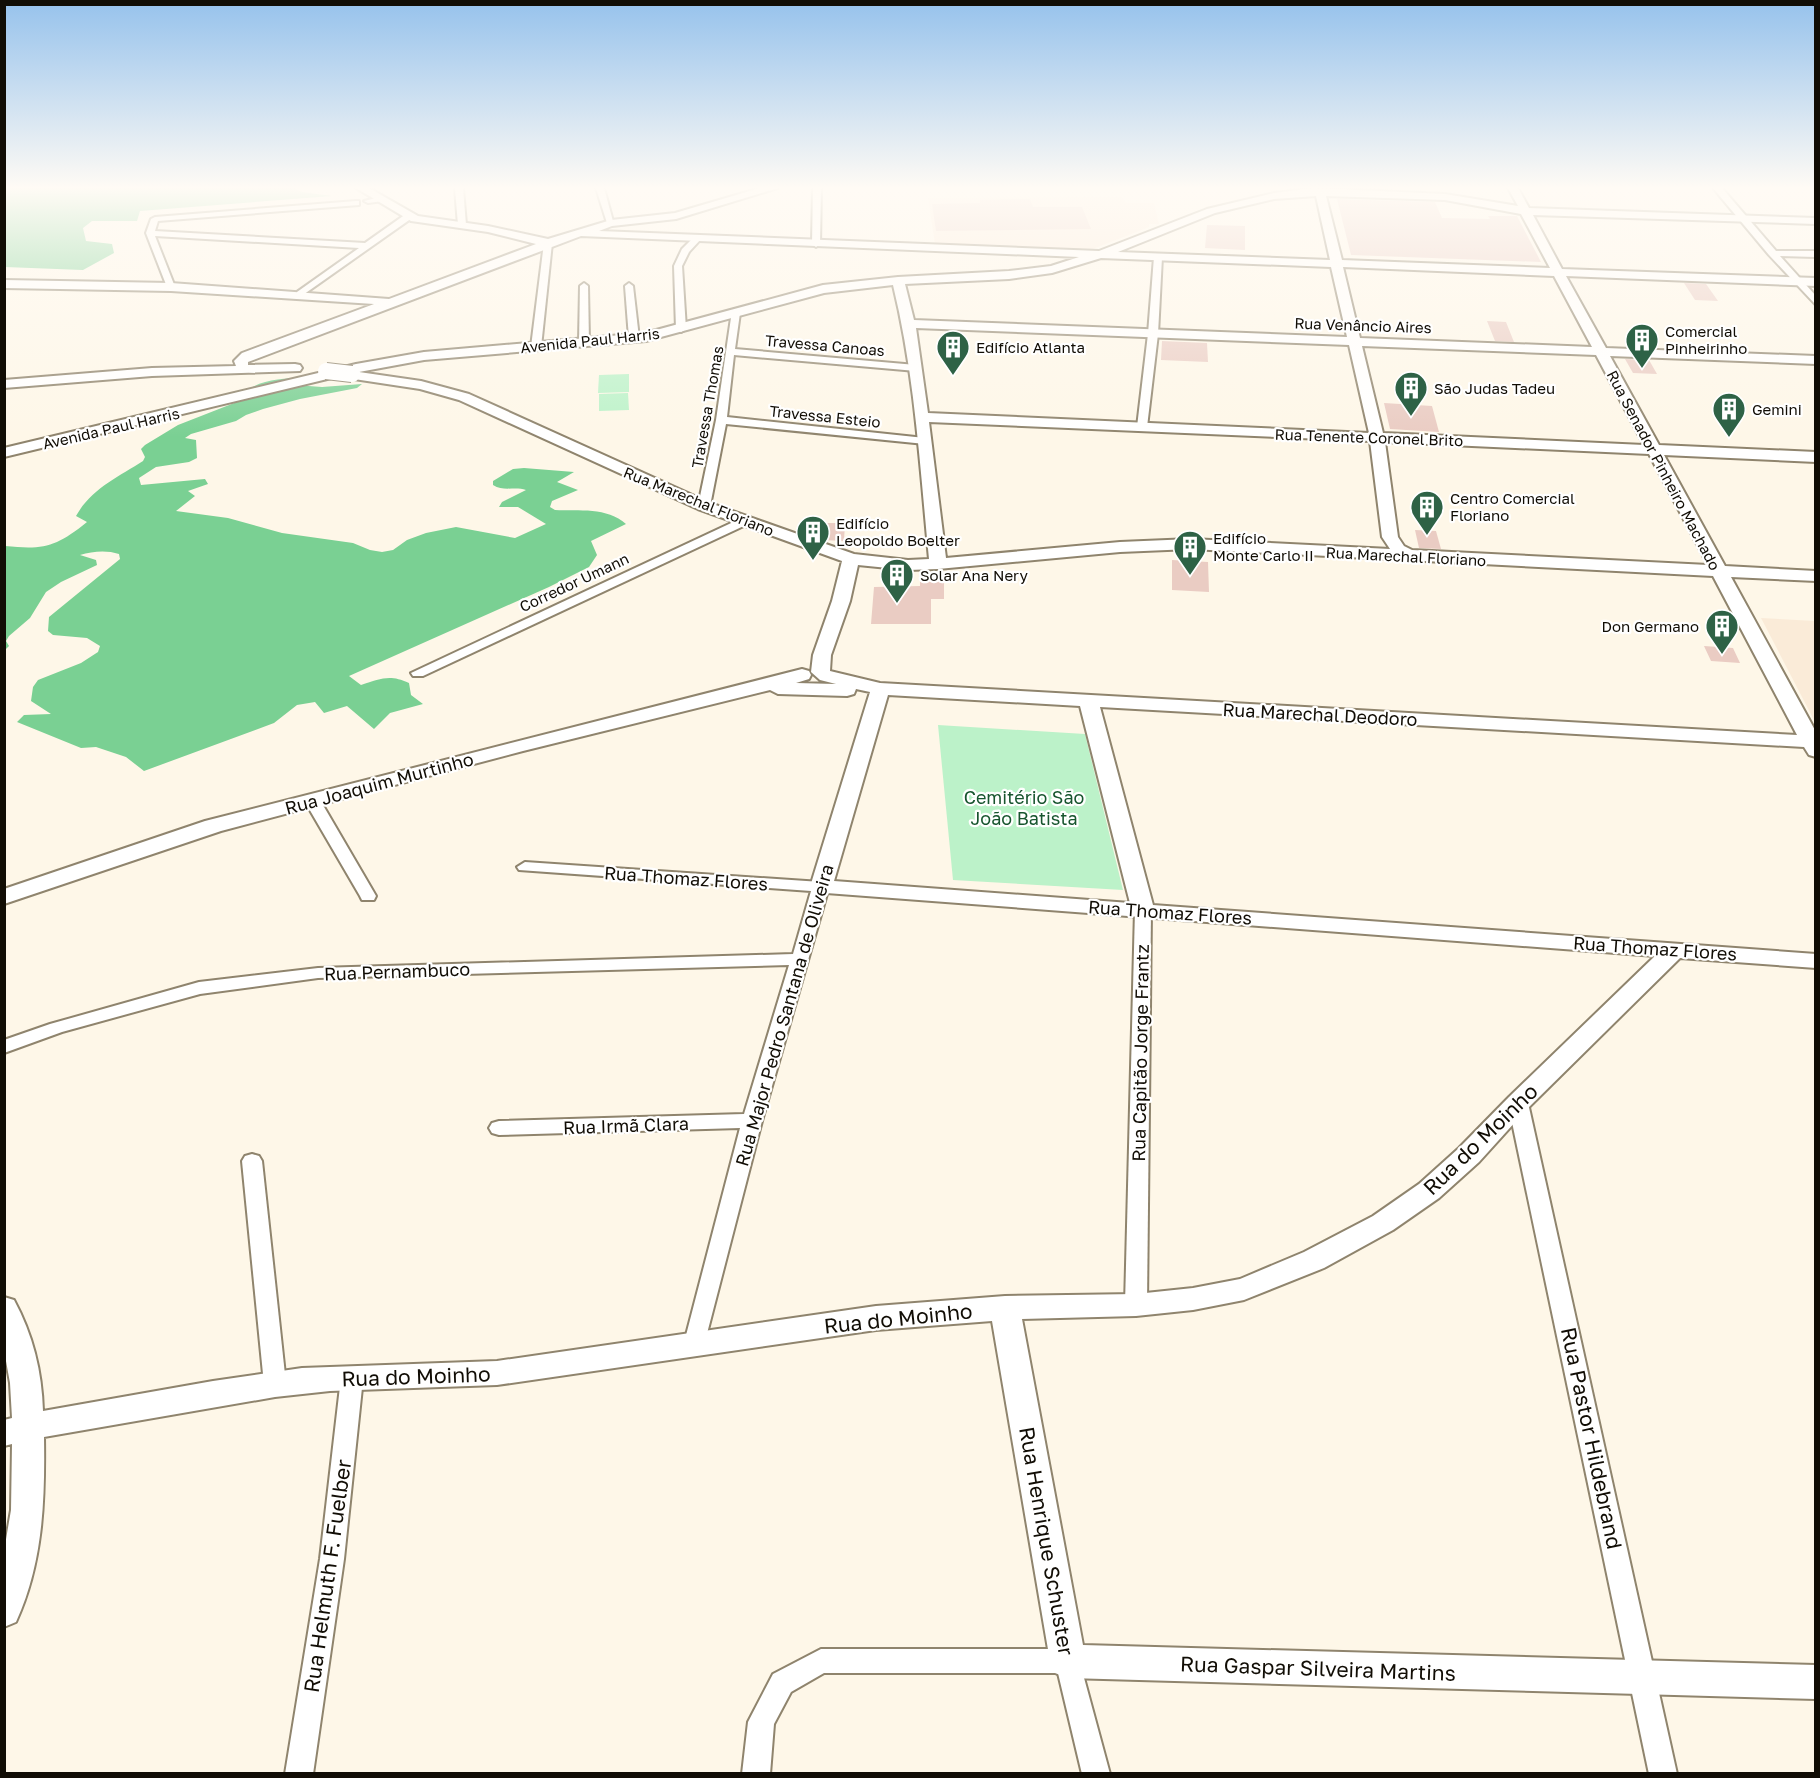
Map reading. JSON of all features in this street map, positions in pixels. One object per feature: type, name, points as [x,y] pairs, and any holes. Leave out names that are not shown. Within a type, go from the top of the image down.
[{"type":"main road","points":[[245,360],[389,301],[471,271]]},
{"type":"main road","name":"Avenida Paul Harris","points":[[4,453],[324,374],[362,372],[440,354],[634,338],[681,329],[811,291],[898,280],[989,277],[1040,271]]},
{"type":"main road","points":[[1339,271],[1377,437],[1390,537],[1386,551],[1375,554]]},
{"type":"main road","points":[[1502,271],[1815,282]]},
{"type":"main road","name":"Rua Senador Pinheiro Machado","points":[[1558,273],[1814,745]]},
{"type":"main road","points":[[898,280],[909,324],[916,368],[938,564]]},
{"type":"main road","points":[[4,284],[171,287],[389,301]]},
{"type":"main road","name":"Rua Venâncio Aires","points":[[909,324],[1815,360]]},
{"type":"main road","points":[[4,383],[83,375],[268,350]]},
{"type":"main road","points":[[166,364],[245,360],[324,374]]},
{"type":"main road","points":[[113,374],[204,363]]},
{"type":"main road","points":[[83,375],[295,368]]},
{"type":"main road","name":"Rua Marechal Floriano","points":[[362,372],[464,397],[704,506],[851,559],[908,565],[938,564],[1156,544],[1815,576]]},
{"type":"main road","name":"Rua Tenente Coronel Brito","points":[[922,417],[1815,457]]},
{"type":"main road","points":[[1390,537],[1398,549],[1410,556]]},
{"type":"main road","points":[[815,674],[841,601],[851,559]]},
{"type":"main road","name":"Rua Joaquim Murtinho","points":[[4,897],[213,826],[517,747],[815,674],[852,690]]},
{"type":"main road","name":"Rua Marechal Deodoro","points":[[815,674],[879,695],[1088,700],[1814,745]]},
{"type":"main road","name":"Rua Joaquim Murtinho","points":[[764,687],[852,690],[879,695]]},
{"type":"main road","name":"Rua Major Pedro Santana de Oliveira","points":[[821,887],[879,695]]},
{"type":"main road","name":"Rua Capitão Jorge Frantz","points":[[1088,700],[1143,910]]},
{"type":"main road","name":"Rua Thomaz Flores","points":[[821,887],[1815,961]]},
{"type":"main road","name":"Rua do Moinho","points":[[16,1430],[275,1384],[352,1378],[439,1378],[497,1373],[876,1318],[1005,1308],[1136,1305],[1193,1299],[1245,1289],[1324,1254],[1383,1223],[1429,1191],[1469,1155],[1518,1103],[1675,950]]},
{"type":"main road","points":[[4,1308],[15,1328],[26,1373],[16,1430],[26,1525],[13,1586],[4,1611]]},
{"type":"main road","name":"Rua Henrique Schuster","points":[[1005,1308],[1068,1661]]},
{"type":"main road","name":"Rua Gaspar Silveira Martins","points":[[1068,1661],[1815,1683]]},
{"type":"street","points":[[165,271],[171,287]]},
{"type":"street","points":[[300,294],[333,271]]},
{"type":"street","points":[[536,347],[545,271]]},
{"type":"street","points":[[678,271],[681,329]]},
{"type":"street","points":[[1142,428],[1153,334],[1157,271]]},
{"type":"street","points":[[1789,271],[1815,302]]},
{"type":"street","points":[[584,286],[584,343]]},
{"type":"street","points":[[629,286],[634,338]]},
{"type":"street","name":"Travessa Thomas","points":[[704,506],[721,420],[735,313]]},
{"type":"street","name":"Travessa Canoas","points":[[731,352],[916,368]]},
{"type":"street","name":"Travessa Esteio","points":[[721,420],[925,441]]},
{"type":"street","name":"Corredor Umann","points":[[418,673],[744,521]]},
{"type":"street","points":[[312,800],[368,896]]},
{"type":"street","name":"Rua Thomaz Flores","points":[[525,867],[821,887]]},
{"type":"street","name":"Rua Major Pedro Santana de Oliveira","points":[[695,1343],[752,1121],[821,887]]},
{"type":"street","name":"Rua Capitão Jorge Frantz","points":[[1136,1305],[1143,910]]},
{"type":"street","name":"Rua Pernambuco","points":[[4,1047],[56,1028],[199,988],[318,973],[800,959]]},
{"type":"street","name":"Rua Pastor Hildebrand","points":[[1518,1103],[1663,1773]]},
{"type":"street","name":"Rua Irmã Clara","points":[[499,1128],[752,1121]]},
{"type":"street","points":[[252,1161],[275,1384]]},
{"type":"street","name":"Rua Helmuth F. Fuelber","points":[[299,1773],[332,1559],[352,1378]]},
{"type":"street","name":"Rua Gaspar Silveira Martins","points":[[756,1773],[761,1722],[782,1683],[821,1661],[1068,1661]]},
{"type":"street","name":"Rua Henrique Schuster","points":[[1068,1661],[1096,1773]]},
{"type":"shaded area","points":[[1761,618],[1815,621],[1815,722]]},
{"type":"green space","points":[[629,374],[629,392],[598,393],[599,375]]},
{"type":"green space","points":[[301,377],[305,379],[295,385],[322,387],[362,384],[357,388],[263,409],[236,421],[191,434],[185,438],[196,440],[197,458],[189,462],[156,467],[139,478],[141,485],[205,479],[208,484],[188,491],[195,496],[176,511],[228,518],[282,533],[353,543],[382,552],[393,550],[407,540],[426,533],[456,527],[515,538],[546,524],[518,507],[499,507],[502,502],[526,490],[497,487],[493,485],[493,481],[513,469],[574,472],[557,482],[578,490],[552,501],[550,507],[555,510],[602,512],[626,524],[591,541],[597,555],[589,567],[349,676],[361,685],[385,678],[402,680],[409,683],[411,695],[423,704],[390,713],[374,729],[347,706],[324,713],[315,702],[297,705],[274,723],[144,771],[126,757],[96,747],[81,748],[17,722],[24,715],[51,714],[31,701],[33,687],[38,680],[81,663],[98,652],[100,646],[87,638],[53,635],[48,631],[49,617],[120,559],[119,554],[110,552],[80,555],[96,560],[97,565],[61,582],[46,592],[30,618],[9,636],[6,641],[9,646],[5,650],[5,546],[40,547],[67,537],[87,522],[76,516],[89,498],[106,484],[143,461],[145,457],[141,449],[145,445],[178,425],[260,393],[247,391],[252,387],[273,380]]},
{"type":"green space","points":[[628,393],[629,410],[599,411],[599,394]]},
{"type":"green space","name":"Cemitério São João Batista","points":[[938,725],[1085,734],[1123,890],[953,880]]},
{"type":"building","points":[[1684,283],[1706,284],[1718,301],[1695,300]]},
{"type":"building","points":[[1487,321],[1506,322],[1514,342],[1495,341]]},
{"type":"building","points":[[1162,341],[1207,343],[1208,362],[1161,360]]},
{"type":"building","name":"Comercial Pinheirinho","points":[[1625,359],[1649,360],[1657,374],[1633,373]]},
{"type":"building","name":"São Judas Tadeu","points":[[1384,403],[1432,406],[1439,432],[1390,429]]},
{"type":"building","points":[[824,523],[845,523],[844,541],[822,540]]},
{"type":"building","points":[[1415,530],[1436,531],[1441,549],[1419,548]]},
{"type":"building","name":"Edifício Monte Carlo II","points":[[1172,560],[1208,562],[1209,592],[1172,590]]},
{"type":"building","name":"Solar Ana Nery","points":[[920,580],[944,580],[944,599],[931,599],[931,624],[871,624],[874,587],[920,586]]},
{"type":"building","name":"Don Germano","points":[[1704,646],[1733,648],[1740,663],[1711,661]]},
{"type":"place","name":"Comercial Pinheirinho","points":[[1642,369]]},
{"type":"place","name":"Edifício Atlanta","points":[[953,376]]},
{"type":"place","name":"São Judas Tadeu","points":[[1411,417]]},
{"type":"place","name":"Gemini","points":[[1729,438]]},
{"type":"place","name":"Centro Comercial Floriano","points":[[1427,536]]},
{"type":"place","name":"Edifício Leopoldo Boelter","points":[[813,561]]},
{"type":"place","name":"Edifício Monte Carlo II","points":[[1190,576]]},
{"type":"place","name":"Solar Ana Nery","points":[[897,604]]},
{"type":"place","name":"Don Germano","points":[[1722,655]]}]
